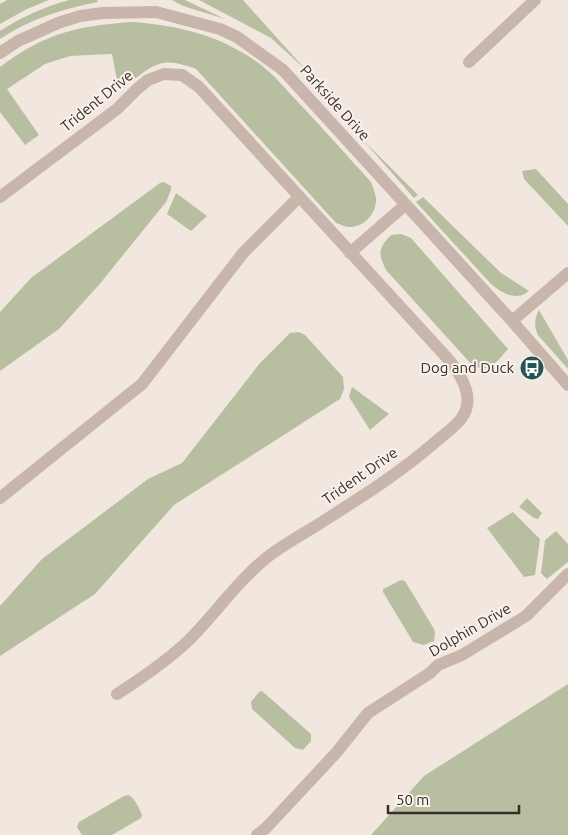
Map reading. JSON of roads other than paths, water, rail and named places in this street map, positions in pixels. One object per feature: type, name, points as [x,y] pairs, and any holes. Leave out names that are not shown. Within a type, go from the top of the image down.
[{"type":"street","points":[[469,62],[535,0]]},
{"type":"street","name":"Parkside Drive","points":[[0,53],[18,41],[58,22],[80,16],[103,13],[156,12],[220,29],[237,37],[283,70],[568,385]]},
{"type":"street","name":"Trident Drive","points":[[0,197],[117,109],[148,80],[164,74],[182,75],[199,87],[450,361],[463,378],[468,395],[467,407],[461,419],[426,450],[374,490],[270,555],[234,590],[190,639],[155,670],[116,694]]},
{"type":"street","points":[[0,498],[142,384],[242,253],[299,197]]},
{"type":"street","points":[[350,253],[405,205]]},
{"type":"street","points":[[512,321],[568,273]]},
{"type":"street","name":"Dolphin Drive","points":[[257,835],[266,828],[336,753],[368,713],[430,673],[438,664],[462,655],[526,616],[568,574]]},
{"type":"place","name":"Dog and Duck","points":[[532,368]]}]
